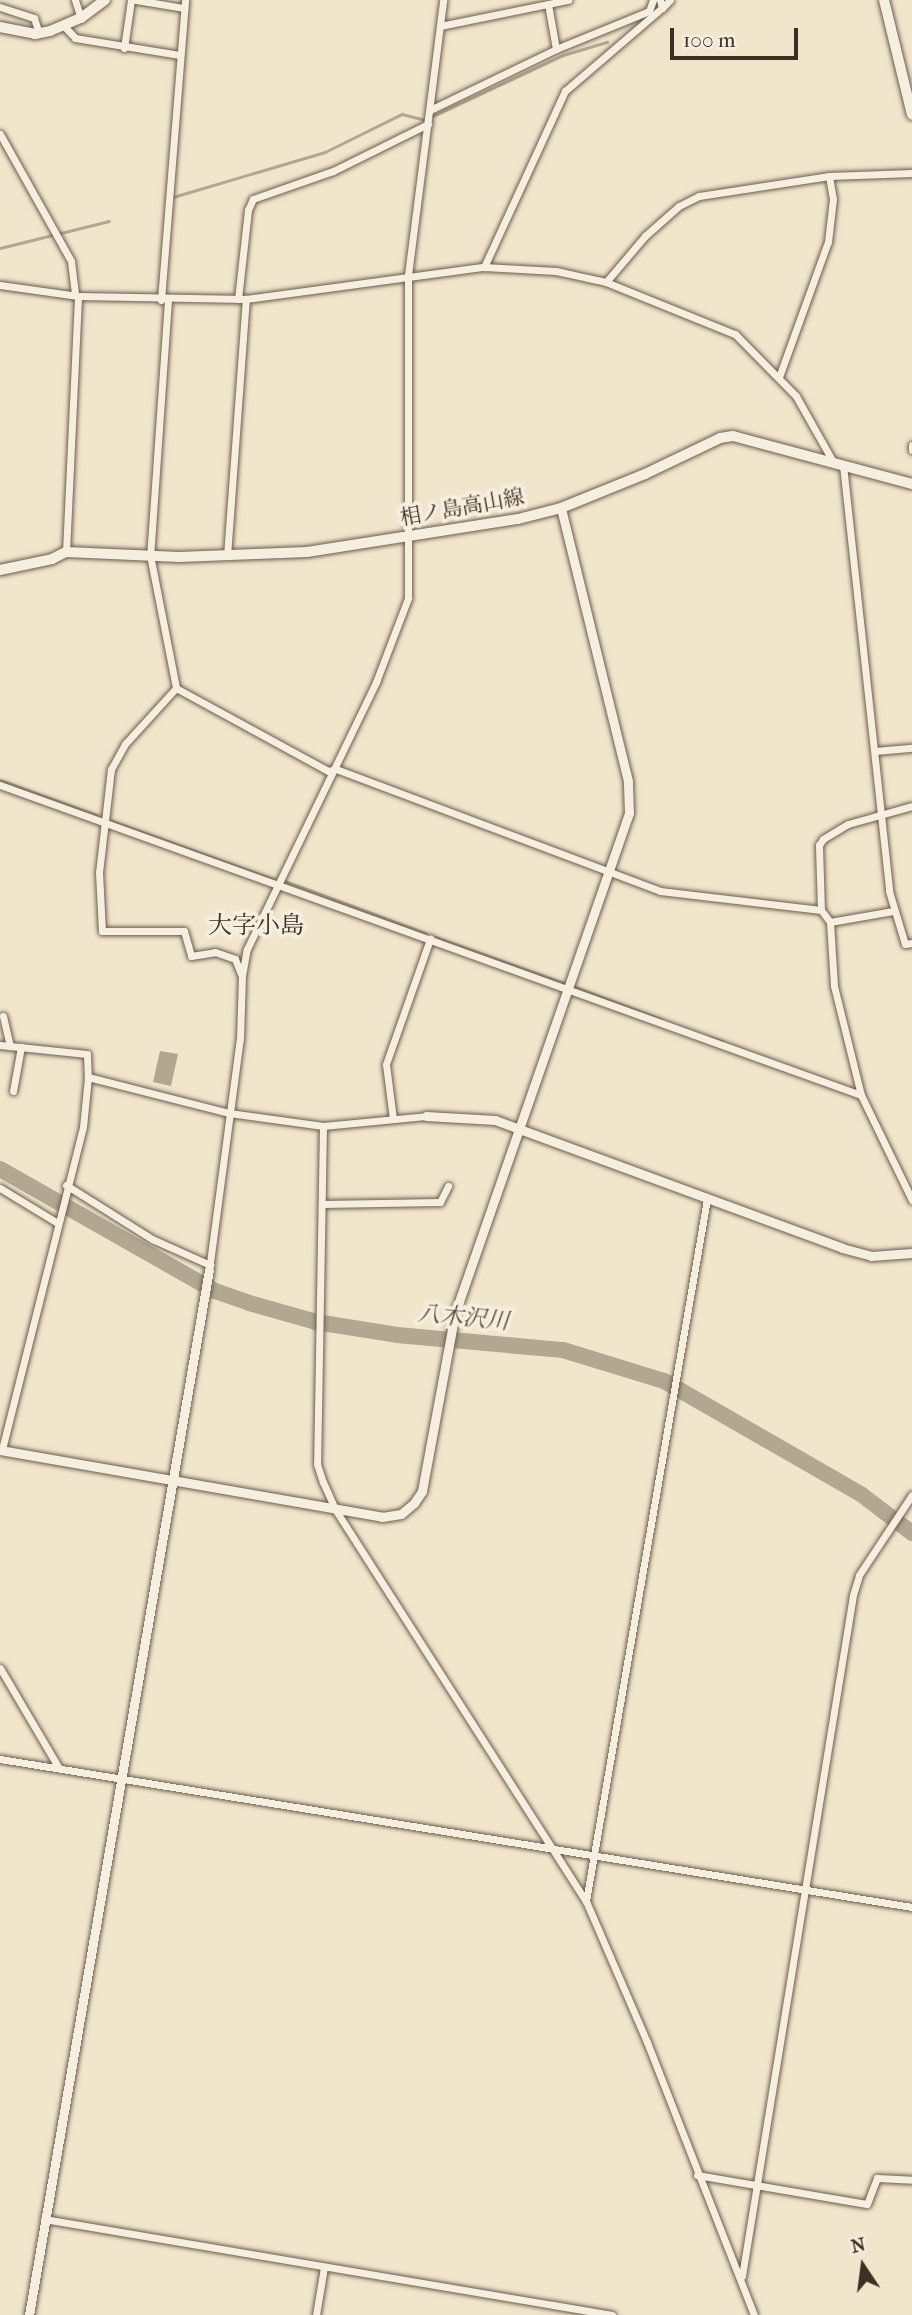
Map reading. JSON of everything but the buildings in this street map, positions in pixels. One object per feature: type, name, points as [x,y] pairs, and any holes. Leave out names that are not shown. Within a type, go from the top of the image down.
[{"type":"main road","points":[[0,27],[39,33],[81,18],[105,0]]},
{"type":"main road","points":[[884,0],[912,115]]},
{"type":"main road","name":"相ノ島高山線","points":[[0,570],[52,559],[66,552],[227,556],[307,552],[407,537],[561,508],[720,438],[733,436],[912,484]]},
{"type":"street","points":[[75,0],[81,18]]},
{"type":"street","points":[[124,48],[133,0],[184,4],[150,555],[176,688]]},
{"type":"street","points":[[29,2315],[202,1313],[240,1039],[242,976],[247,949],[336,769],[399,631],[408,598],[408,275],[443,0]]},
{"type":"street","points":[[511,0],[514,11]]},
{"type":"street","points":[[440,26],[568,0]]},
{"type":"street","points":[[430,110],[556,49],[649,11],[653,0]]},
{"type":"street","points":[[484,267],[565,91],[661,4],[670,0]]},
{"type":"street","points":[[548,5],[556,49]]},
{"type":"street","points":[[0,7],[34,18],[39,33]]},
{"type":"street","points":[[64,26],[75,38],[180,55]]},
{"type":"street","points":[[227,556],[248,210],[253,199],[334,171],[428,124]]},
{"type":"street","points":[[0,134],[55,237],[71,261],[77,296],[66,552]]},
{"type":"street","points":[[606,282],[645,236],[679,206],[699,196],[830,176],[912,173]]},
{"type":"street","points":[[779,377],[828,242],[833,199],[830,176]]},
{"type":"street","points":[[0,285],[77,296],[164,300],[242,299],[484,267],[556,271],[606,282],[736,334],[796,396],[837,462],[893,911],[905,944],[912,943]]},
{"type":"street","points":[[0,1045],[87,1054],[88,1077],[83,1127],[56,1220],[1,1450],[392,1518],[414,1503],[422,1491],[455,1313],[629,813],[628,781],[561,508]]},
{"type":"street","points":[[176,688],[328,771],[336,769],[660,891],[821,910]]},
{"type":"street","points":[[176,688],[125,744],[111,769],[99,872],[102,931],[184,930],[191,956],[215,952],[235,959],[242,976]]},
{"type":"street","points":[[875,751],[912,748]]},
{"type":"street","points":[[0,785],[861,1095]]},
{"type":"street","points":[[912,806],[881,812],[848,824],[819,845],[821,910],[830,922],[834,986],[861,1095],[912,1200]]},
{"type":"street","points":[[830,922],[893,911]]},
{"type":"street","points":[[393,1119],[386,1064],[430,939]]},
{"type":"street","points":[[3,1016],[10,1046]]},
{"type":"street","points":[[13,1091],[21,1048]]},
{"type":"street","points":[[88,1077],[229,1113],[323,1126],[426,1116],[471,1115],[520,1129],[707,1199],[871,1256],[912,1253]]},
{"type":"street","points":[[323,1126],[322,1342],[317,1464],[335,1510],[586,1901],[647,2042],[754,2315]]},
{"type":"street","points":[[66,1185],[152,1238],[209,1268]]},
{"type":"street","points":[[322,1203],[440,1202],[448,1186]]},
{"type":"street","points":[[0,1188],[56,1220]]},
{"type":"street","points":[[586,1901],[596,1856],[707,1199]]},
{"type":"street","points":[[741,2278],[853,1595],[859,1575],[912,1494]]},
{"type":"street","points":[[0,1668],[59,1769]]},
{"type":"street","points":[[0,1759],[912,1908]]},
{"type":"street","points":[[697,2175],[867,2204],[877,2178],[912,2180]]},
{"type":"street","points":[[44,2219],[612,2315]]},
{"type":"street","points":[[316,2315],[324,2267]]},
{"type":"shaded area","points":[[160,1051],[178,1054],[171,1086],[153,1082]]},
{"type":"waterway","points":[[433,116],[563,55],[607,42]]},
{"type":"waterway","points":[[173,197],[325,152],[402,114],[422,119]]},
{"type":"waterway","points":[[0,248],[109,221]]},
{"type":"waterway","points":[[0,780],[97,815]]},
{"type":"waterway","points":[[112,821],[273,879]]},
{"type":"waterway","points":[[282,880],[425,933]]},
{"type":"waterway","points":[[436,937],[564,983]]},
{"type":"waterway","points":[[573,986],[661,1019]]},
{"type":"waterway","points":[[709,1037],[722,1041]]},
{"type":"waterway","name":"八木沢川","points":[[0,1169],[215,1291],[249,1303],[316,1322],[397,1335],[563,1350],[664,1381],[862,1495],[912,1533]]},
{"type":"district","name":"大字小島","points":[[256,926]]}]
